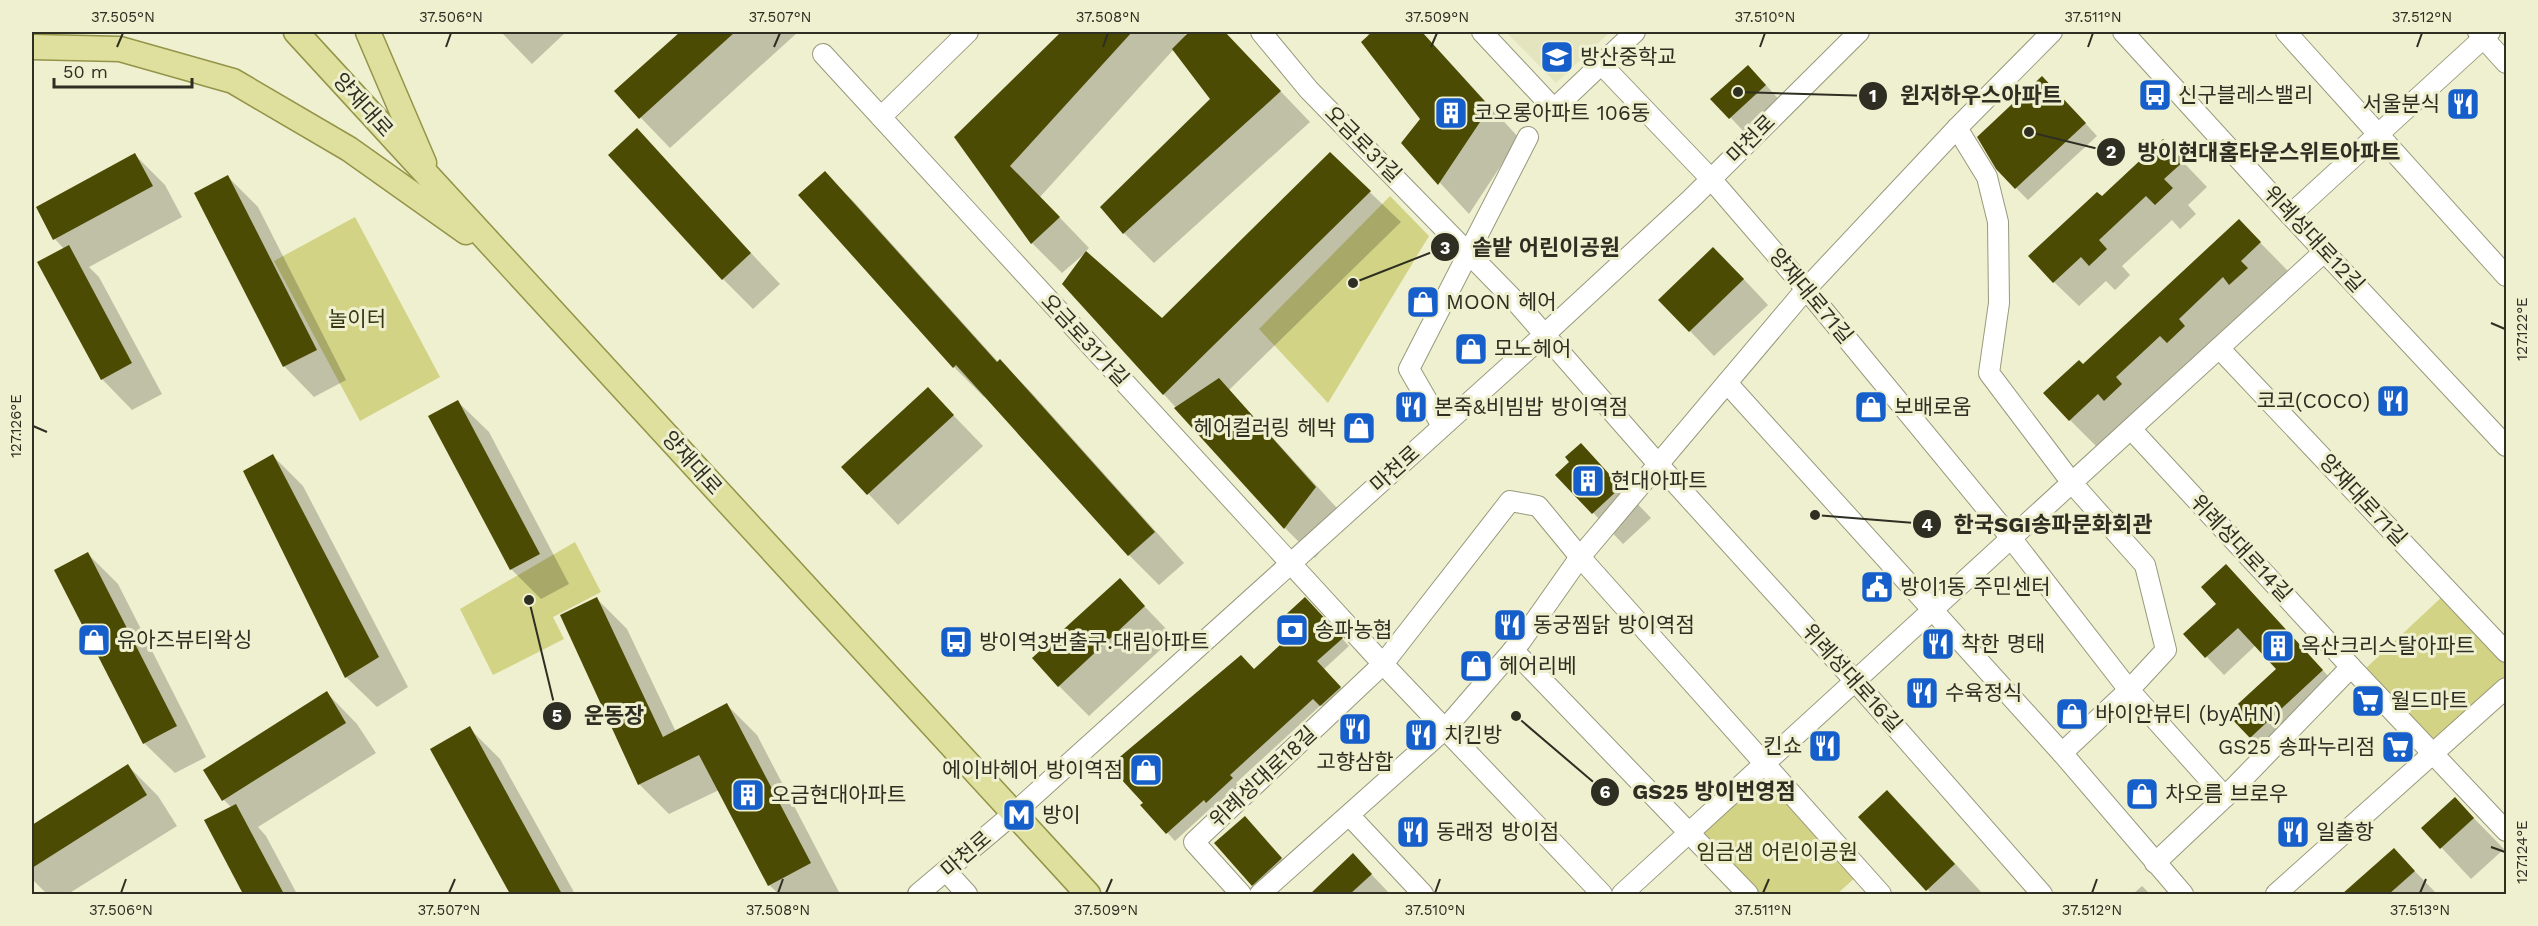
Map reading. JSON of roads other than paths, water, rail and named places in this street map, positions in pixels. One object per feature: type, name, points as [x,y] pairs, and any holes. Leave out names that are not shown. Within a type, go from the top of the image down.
[{"type":"main road","name":"양재대로","points":[[296,32],[1088,894]]},
{"type":"main road","points":[[368,32],[430,179]]},
{"type":"main road","points":[[32,47],[120,50],[233,81],[349,149],[510,264]]},
{"type":"street","points":[[881,117],[968,32]]},
{"type":"street","name":"오금로31길","points":[[1261,32],[1309,90],[1469,252],[1544,334]]},
{"type":"street","points":[[1482,32],[1554,109],[1635,32]]},
{"type":"street","name":"마천로","points":[[918,894],[1013,814],[1691,200],[1859,32]]},
{"type":"street","points":[[1260,894],[1445,729],[1513,650],[1580,557],[1806,290],[1957,129],[2052,32]]},
{"type":"street","name":"위례성대로12길","points":[[2123,32],[2506,446]]},
{"type":"street","points":[[2286,32],[2506,276]]},
{"type":"street","points":[[2290,215],[2484,34],[2506,63]]},
{"type":"street","name":"오금로31가길","points":[[823,54],[1290,563]]},
{"type":"street","name":"양재대로71길","points":[[1601,64],[1711,178],[1806,290],[2011,538],[2129,690]]},
{"type":"street","points":[[1957,129],[1987,177],[1998,222],[1999,303],[1989,373],[2072,483],[2145,565],[2166,650],[2129,690],[2062,753]]},
{"type":"street","points":[[1442,426],[1409,369],[1528,138]]},
{"type":"street","points":[[1622,894],[2325,251]]},
{"type":"street","name":"위례성대로16길","points":[[1544,334],[1658,464],[1855,681],[2042,894]]},
{"type":"street","name":"양재대로71길","points":[[2219,348],[2506,652]]},
{"type":"street","points":[[1727,383],[2062,753],[2183,894]]},
{"type":"street","name":"위례성대로14길","points":[[2131,429],[2506,831]]},
{"type":"street","name":"위례성대로18길","points":[[1241,894],[1194,842],[1383,664],[1510,501],[1538,506],[1580,557]]},
{"type":"street","points":[[1580,557],[1881,894]]},
{"type":"street","points":[[1290,563],[1602,894]]},
{"type":"street","points":[[1513,650],[1748,894]]},
{"type":"street","points":[[2155,863],[2226,797],[2351,667]]},
{"type":"street","points":[[2276,894],[2506,688]]},
{"type":"street","points":[[2129,690],[2226,797]]},
{"type":"street","points":[[1349,815],[1423,894]]},
{"type":"street","points":[[946,871],[967,894]]},
{"type":"place","name":"방산중학교","points":[[1557,57]]},
{"type":"place","name":"윈저하우스아파트","points":[[1738,92]]},
{"type":"place","name":"신구블레스밸리","points":[[2155,95]]},
{"type":"place","name":"서울분식","points":[[2463,104]]},
{"type":"place","name":"코오롱아파트 106동","points":[[1451,113]]},
{"type":"place","name":"방이현대홈타운스위트아파트","points":[[2029,132]]},
{"type":"place","name":"솥밭 어린이공원","points":[[1353,283]]},
{"type":"place","name":"MOON 헤어","points":[[1423,302]]},
{"type":"place","name":"모노헤어","points":[[1471,349]]},
{"type":"place","name":"코코(COCO)","points":[[2393,401]]},
{"type":"place","name":"본죽&비빔밥 방이역점","points":[[1411,407]]},
{"type":"place","name":"보배로움","points":[[1871,407]]},
{"type":"place","name":"헤어컬러링 헤박","points":[[1359,428]]},
{"type":"place","name":"현대아파트","points":[[1588,481]]},
{"type":"place","name":"한국SGI송파문화회관","points":[[1815,515]]},
{"type":"place","name":"방이1동 주민센터","points":[[1877,587]]},
{"type":"place","name":"운동장","points":[[529,600]]},
{"type":"place","name":"동궁찜닭 방이역점","points":[[1510,625]]},
{"type":"place","name":"송파농협","points":[[1292,630]]},
{"type":"place","name":"유아즈뷰티왁싱","points":[[94,640]]},
{"type":"place","name":"방이역3번출구.대림아파트","points":[[956,642]]},
{"type":"place","name":"착한 명태","points":[[1938,644]]},
{"type":"place","name":"옥산크리스탈아파트","points":[[2278,646]]},
{"type":"place","name":"헤어리베","points":[[1476,666]]},
{"type":"place","name":"수육정식","points":[[1922,693]]},
{"type":"place","name":"월드마트","points":[[2368,701]]},
{"type":"place","name":"바이안뷰티 (byAHN)","points":[[2072,714]]},
{"type":"place","name":"GS25 방이번영점","points":[[1516,716]]},
{"type":"place","name":"고향삼합","points":[[1355,729]]},
{"type":"place","name":"치킨방","points":[[1421,735]]},
{"type":"place","name":"킨쇼","points":[[1825,746]]},
{"type":"place","name":"GS25 송파누리점","points":[[2398,747]]},
{"type":"place","name":"에이바헤어 방이역점","points":[[1146,770]]},
{"type":"place","name":"차오름 브로우","points":[[2142,794]]},
{"type":"place","name":"오금현대아파트","points":[[748,795]]},
{"type":"place","name":"방이","points":[[1019,815]]},
{"type":"place","name":"동래정 방이점","points":[[1413,832]]},
{"type":"place","name":"일출항","points":[[2293,832]]},
{"type":"park label","name":"놀이터","points":[[357,319]]},
{"type":"park label","name":"임금샘 어린이공원","points":[[1777,852]]}]
